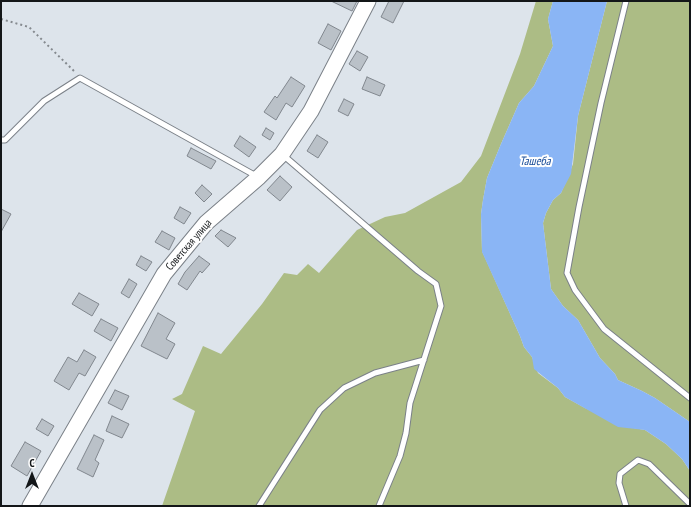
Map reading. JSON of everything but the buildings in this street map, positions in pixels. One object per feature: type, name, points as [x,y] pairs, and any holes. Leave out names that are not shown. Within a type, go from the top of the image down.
[{"type":"street","name":"Советская улица","points":[[30,506],[164,274],[206,223],[259,177],[282,154],[311,111],[368,1]]},
{"type":"lane","points":[[626,1],[582,192],[567,273],[575,290],[604,329],[690,398]]},
{"type":"lane","points":[[1,140],[5,140],[44,101],[80,78],[259,177]]},
{"type":"lane","points":[[282,154],[418,271],[436,284],[441,306],[410,403],[406,433],[400,456],[379,506]]},
{"type":"lane","points":[[258,506],[320,410],[344,388],[375,373],[424,360]]},
{"type":"lane","points":[[626,506],[619,483],[620,474],[638,460],[649,464],[690,504]]},
{"type":"path","points":[[1,19],[29,27],[80,78]]},
{"type":"green space","points":[[536,1],[553,1],[548,19],[553,46],[534,86],[519,103],[487,178],[481,214],[482,251],[524,347],[532,357],[538,373],[558,388],[565,397],[585,408],[634,428],[645,430],[666,444],[682,459],[690,471],[690,506],[162,506],[195,411],[172,399],[182,394],[203,346],[221,354],[262,304],[284,273],[297,275],[308,264],[319,273],[357,230],[385,217],[405,213],[461,182],[481,156],[520,54]]},
{"type":"green space","points":[[607,1],[690,1],[690,422],[655,398],[618,380],[615,374],[600,358],[578,320],[563,306],[551,289],[543,223],[546,213],[553,200],[561,193],[573,164],[578,116]]},
{"type":"water","name":"Ташеба","points":[[553,1],[607,1],[578,116],[571,174],[561,193],[553,200],[546,213],[543,223],[551,289],[563,306],[578,320],[600,358],[615,374],[618,380],[655,398],[690,422],[690,471],[682,459],[666,444],[645,430],[618,427],[565,397],[558,388],[534,369],[532,357],[524,347],[482,252],[481,214],[487,178],[519,103],[534,86],[553,46],[548,19]]}]
